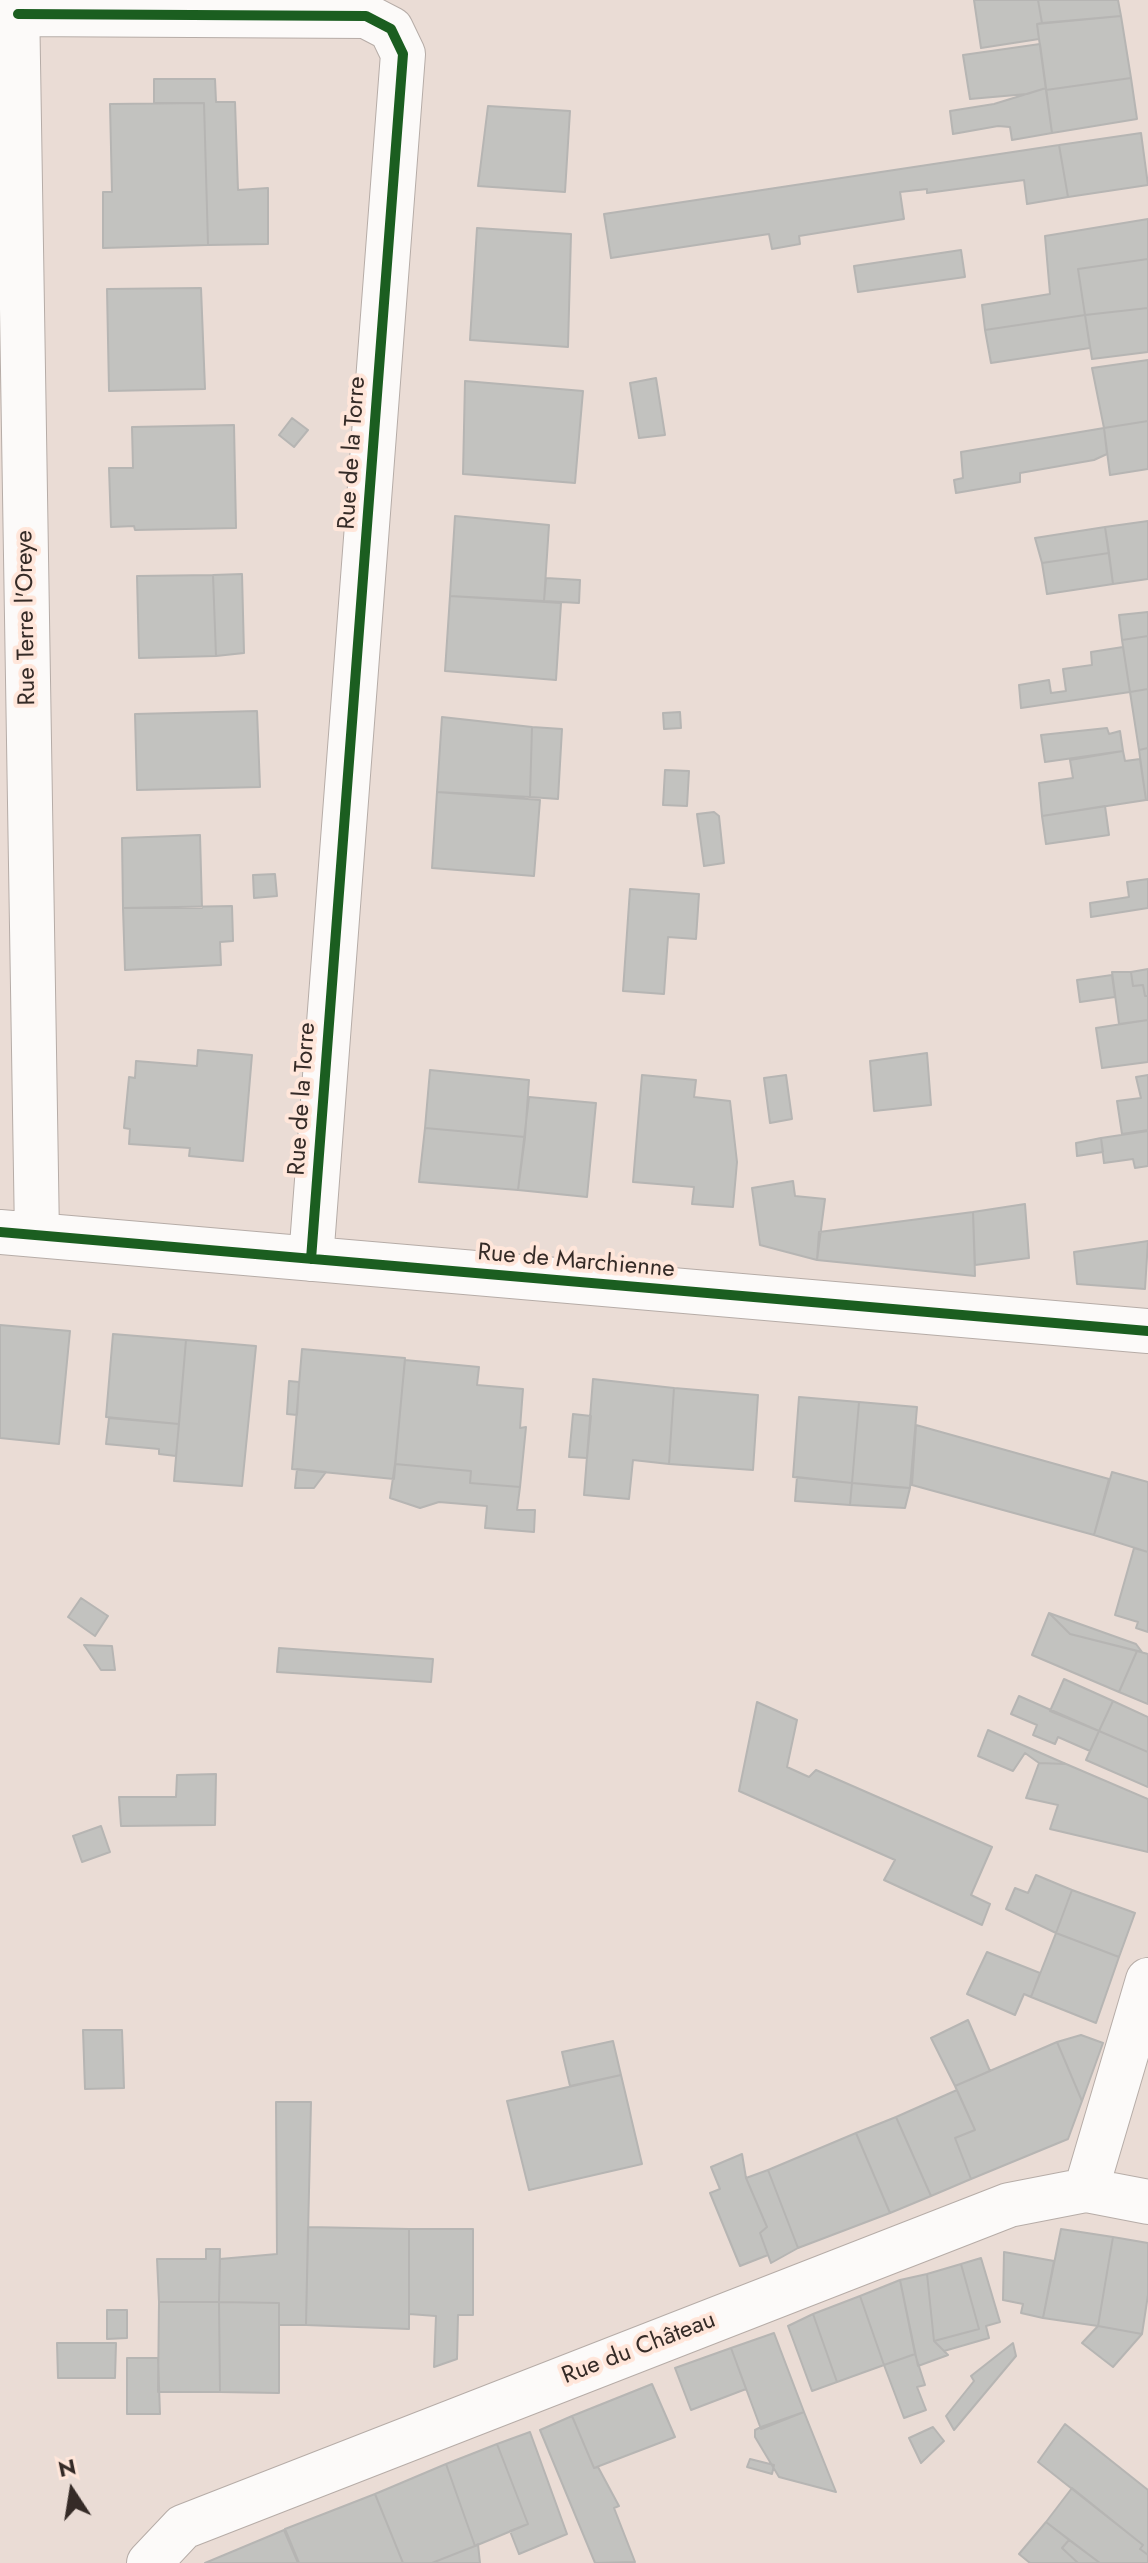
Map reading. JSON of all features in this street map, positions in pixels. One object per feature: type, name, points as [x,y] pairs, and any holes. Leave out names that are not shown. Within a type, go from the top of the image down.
[{"type":"street","name":"Rue Terre l'Oreye","points":[[18,7],[19,1234]]},
{"type":"street","name":"Rue de la Torre","points":[[18,7],[366,16],[391,29],[403,54],[311,1259]]},
{"type":"street","name":"Rue de Marchienne","points":[[19,1234],[1148,1331]]},
{"type":"street","points":[[1086,2190],[1148,1980]]},
{"type":"street","name":"Rue du Château","points":[[149,2563],[183,2527],[1009,2205],[1086,2190],[1148,2202]]},
{"type":"building","points":[[974,0],[1038,0],[1042,23],[1037,24],[1039,39],[981,48]]},
{"type":"building","points":[[1038,0],[1118,0],[1121,16],[1042,23]]},
{"type":"building","points":[[1121,16],[1131,78],[1046,90],[1037,24]]},
{"type":"building","points":[[1040,44],[1046,88],[1027,94],[970,99],[963,55]]},
{"type":"building","points":[[1131,78],[1137,119],[1052,133],[1046,90]]},
{"type":"building","points":[[154,79],[215,79],[216,102],[235,102],[238,190],[268,188],[268,244],[208,245],[204,103],[154,103]]},
{"type":"building","points":[[1046,88],[1052,133],[1012,140],[1010,127],[998,126],[953,134],[950,111],[994,104]]},
{"type":"building","points":[[204,103],[208,245],[103,248],[103,192],[112,192],[110,104]]},
{"type":"building","points":[[488,106],[570,111],[565,192],[478,186]]},
{"type":"building","points":[[1141,133],[1148,185],[1068,197],[1059,145]]},
{"type":"building","points":[[1059,145],[1068,197],[1027,204],[1024,180],[927,193],[927,189],[900,192],[904,219],[799,236],[800,244],[772,249],[769,234],[611,258],[604,214]]},
{"type":"building","points":[[1148,219],[1148,259],[1078,269],[1085,315],[985,330],[982,305],[1050,294],[1045,236]]},
{"type":"building","points":[[477,228],[571,234],[568,347],[470,340]]},
{"type":"building","points":[[961,250],[965,277],[858,292],[854,266]]},
{"type":"building","points":[[1148,259],[1148,308],[1085,315],[1078,269]]},
{"type":"building","points":[[201,288],[205,389],[109,391],[107,289]]},
{"type":"building","points":[[1148,308],[1148,352],[1092,359],[1085,315]]},
{"type":"building","points":[[1085,315],[1090,348],[991,363],[985,330]]},
{"type":"building","points":[[1148,360],[1148,421],[1104,428],[1092,368]]},
{"type":"building","points":[[656,378],[665,435],[639,438],[630,383]]},
{"type":"building","points":[[465,381],[583,391],[575,483],[463,474]]},
{"type":"building","points":[[292,418],[308,430],[294,447],[279,435]]},
{"type":"building","points":[[1148,421],[1148,469],[1110,475],[1104,428]]},
{"type":"building","points":[[234,425],[236,528],[135,530],[134,526],[111,527],[109,468],[133,468],[132,427]]},
{"type":"building","points":[[1104,428],[1107,454],[1094,460],[1020,473],[1020,482],[956,493],[954,480],[963,478],[961,452]]},
{"type":"building","points":[[455,516],[549,525],[544,601],[450,596]]},
{"type":"building","points":[[1148,521],[1148,579],[1113,584],[1105,527]]},
{"type":"building","points":[[1105,527],[1109,553],[1042,563],[1035,538]]},
{"type":"building","points":[[1109,553],[1113,584],[1047,594],[1042,563]]},
{"type":"building","points":[[242,574],[244,653],[216,656],[213,575]]},
{"type":"building","points":[[213,575],[216,656],[139,658],[137,576]]},
{"type":"building","points":[[546,578],[580,580],[579,603],[544,601]]},
{"type":"building","points":[[450,596],[561,603],[556,680],[445,671]]},
{"type":"building","points":[[1148,612],[1148,636],[1122,640],[1119,615]]},
{"type":"building","points":[[1148,636],[1148,689],[1130,692],[1122,640]]},
{"type":"building","points":[[1123,647],[1130,692],[1021,708],[1019,685],[1049,680],[1051,693],[1066,691],[1063,669],[1092,665],[1091,652]]},
{"type":"building","points":[[1148,689],[1148,748],[1139,750],[1130,692]]},
{"type":"building","points":[[257,711],[260,787],[137,790],[135,714]]},
{"type":"building","points":[[680,712],[681,728],[664,729],[663,713]]},
{"type":"building","points":[[442,717],[532,727],[530,797],[437,792]]},
{"type":"building","points":[[532,727],[562,729],[558,799],[530,797]]},
{"type":"building","points":[[1107,728],[1109,734],[1120,731],[1123,751],[1045,762],[1041,735]]},
{"type":"building","points":[[1148,748],[1148,800],[1146,800],[1139,750]]},
{"type":"building","points":[[1123,751],[1125,761],[1140,759],[1146,800],[1042,816],[1039,783],[1073,778],[1070,760]]},
{"type":"building","points":[[665,770],[689,771],[687,806],[663,805]]},
{"type":"building","points":[[437,792],[540,800],[534,876],[432,868]]},
{"type":"building","points":[[1105,806],[1109,835],[1046,844],[1042,816]]},
{"type":"building","points":[[714,812],[719,816],[724,863],[704,866],[697,814]]},
{"type":"building","points":[[200,835],[202,908],[123,908],[122,838]]},
{"type":"building","points":[[275,874],[277,896],[254,898],[253,875]]},
{"type":"building","points":[[1148,879],[1148,908],[1091,917],[1090,903],[1129,897],[1127,882]]},
{"type":"building","points":[[630,889],[699,894],[696,939],[668,937],[664,994],[623,991]]},
{"type":"building","points":[[232,906],[233,941],[220,942],[221,965],[125,970],[123,908]]},
{"type":"building","points":[[1148,969],[1148,996],[1145,996],[1143,985],[1133,986],[1131,972]]},
{"type":"building","points":[[1112,972],[1131,972],[1133,986],[1143,985],[1145,996],[1148,996],[1148,1020],[1119,1024]]},
{"type":"building","points":[[1112,975],[1115,997],[1080,1002],[1077,980]]},
{"type":"building","points":[[1148,1020],[1148,1062],[1102,1068],[1096,1028]]},
{"type":"building","points":[[198,1050],[252,1055],[243,1161],[189,1156],[190,1148],[129,1144],[130,1129],[124,1128],[129,1077],[135,1078],[136,1061],[197,1066]]},
{"type":"building","points":[[927,1053],[931,1105],[874,1111],[870,1061]]},
{"type":"building","points":[[430,1070],[529,1080],[525,1137],[425,1128]]},
{"type":"building","points":[[642,1075],[696,1080],[694,1097],[730,1101],[737,1162],[733,1207],[692,1204],[694,1187],[633,1182]]},
{"type":"building","points":[[786,1075],[792,1119],[770,1123],[764,1078]]},
{"type":"building","points":[[1148,1075],[1148,1130],[1122,1134],[1117,1101],[1141,1098],[1136,1077]]},
{"type":"building","points":[[529,1097],[596,1103],[587,1197],[518,1190]]},
{"type":"building","points":[[425,1128],[525,1137],[518,1190],[419,1182]]},
{"type":"building","points":[[1148,1131],[1148,1166],[1135,1168],[1133,1159],[1104,1163],[1101,1138]]},
{"type":"building","points":[[1101,1138],[1103,1152],[1077,1156],[1076,1143]]},
{"type":"building","points":[[793,1181],[795,1196],[825,1199],[817,1260],[760,1245],[752,1188]]},
{"type":"building","points":[[1025,1204],[1029,1258],[975,1265],[973,1212]]},
{"type":"building","points":[[973,1212],[975,1276],[817,1260],[819,1232]]},
{"type":"building","points":[[1148,1241],[1145,1289],[1077,1284],[1074,1252]]},
{"type":"building","points":[[0,1325],[70,1331],[59,1444],[0,1438]]},
{"type":"building","points":[[113,1334],[186,1340],[179,1424],[106,1417]]},
{"type":"building","points":[[186,1340],[256,1346],[242,1486],[174,1481]]},
{"type":"building","points":[[302,1349],[405,1358],[394,1479],[292,1469]]},
{"type":"building","points":[[405,1360],[479,1367],[477,1385],[523,1389],[520,1428],[526,1427],[520,1487],[470,1483],[471,1471],[395,1464]]},
{"type":"building","points":[[593,1379],[674,1388],[669,1464],[633,1460],[629,1499],[584,1495]]},
{"type":"building","points":[[289,1381],[299,1382],[297,1415],[287,1414]]},
{"type":"building","points":[[674,1388],[758,1395],[753,1470],[669,1464]]},
{"type":"building","points":[[799,1397],[859,1402],[852,1483],[793,1477]]},
{"type":"building","points":[[859,1402],[917,1407],[910,1488],[852,1483]]},
{"type":"building","points":[[573,1414],[591,1416],[587,1458],[569,1457]]},
{"type":"building","points":[[109,1418],[179,1424],[176,1456],[159,1454],[159,1449],[106,1444]]},
{"type":"building","points":[[916,1425],[1109,1479],[1094,1535],[912,1485]]},
{"type":"building","points":[[395,1464],[471,1471],[470,1483],[520,1487],[517,1510],[535,1510],[534,1532],[485,1528],[487,1506],[439,1502],[420,1508],[390,1498]]},
{"type":"building","points":[[297,1469],[326,1472],[314,1488],[295,1488]]},
{"type":"building","points":[[1112,1472],[1148,1482],[1148,1552],[1094,1535]]},
{"type":"building","points":[[797,1477],[852,1483],[850,1505],[795,1501]]},
{"type":"building","points":[[852,1483],[910,1488],[905,1508],[850,1505]]},
{"type":"building","points":[[1134,1548],[1148,1552],[1148,1632],[1136,1628],[1138,1622],[1115,1615]]},
{"type":"building","points":[[81,1598],[108,1616],[95,1636],[68,1617]]},
{"type":"building","points":[[1049,1613],[1136,1644],[1142,1652],[1070,1634]]},
{"type":"building","points":[[1049,1613],[1070,1634],[1137,1651],[1119,1692],[1032,1655]]},
{"type":"building","points":[[84,1645],[112,1646],[115,1670],[101,1670]]},
{"type":"building","points":[[279,1648],[433,1659],[431,1682],[277,1672]]},
{"type":"building","points":[[1137,1651],[1148,1654],[1148,1704],[1119,1692]]},
{"type":"building","points":[[1064,1679],[1113,1701],[1099,1731],[1050,1711]]},
{"type":"building","points":[[1019,1696],[1099,1731],[1090,1751],[1058,1737],[1055,1744],[1033,1735],[1037,1725],[1011,1714]]},
{"type":"building","points":[[1113,1701],[1148,1717],[1148,1752],[1099,1731]]},
{"type":"building","points":[[757,1702],[797,1720],[787,1767],[809,1777],[816,1770],[992,1847],[971,1895],[990,1904],[982,1925],[884,1880],[895,1860],[739,1791]]},
{"type":"building","points":[[988,1730],[1066,1764],[1039,1763],[1025,1753],[1013,1771],[978,1756]]},
{"type":"building","points":[[1099,1731],[1148,1752],[1148,1787],[1086,1760]]},
{"type":"building","points":[[1039,1763],[1066,1764],[1148,1799],[1148,1852],[1050,1829],[1058,1805],[1026,1798]]},
{"type":"building","points":[[216,1774],[215,1825],[121,1826],[119,1797],[176,1797],[177,1775]]},
{"type":"building","points":[[101,1826],[110,1852],[82,1862],[73,1836]]},
{"type":"building","points":[[1036,1875],[1072,1890],[1056,1933],[1006,1909],[1015,1888],[1028,1893]]},
{"type":"building","points":[[1072,1890],[1135,1913],[1119,1957],[1056,1933]]},
{"type":"building","points":[[1056,1933],[1119,1957],[1096,2023],[1031,1997]]},
{"type":"building","points":[[987,1952],[1040,1973],[1031,1997],[1024,1994],[1015,2015],[967,1994]]},
{"type":"building","points":[[968,2020],[990,2071],[955,2086],[931,2038]]},
{"type":"building","points":[[83,2030],[122,2030],[124,2088],[85,2089]]},
{"type":"building","points":[[1081,2035],[1103,2043],[1082,2101],[1057,2042]]},
{"type":"building","points":[[613,2041],[621,2075],[570,2086],[562,2052]]},
{"type":"building","points":[[1057,2042],[1082,2101],[1068,2139],[971,2179],[955,2138],[975,2130],[955,2086]]},
{"type":"building","points":[[621,2075],[642,2164],[529,2190],[507,2101]]},
{"type":"building","points":[[957,2090],[975,2130],[955,2138],[971,2179],[931,2196],[896,2117]]},
{"type":"building","points":[[276,2102],[311,2102],[306,2325],[279,2325],[279,2303],[219,2302],[220,2259],[277,2254]]},
{"type":"building","points":[[896,2117],[931,2196],[890,2213],[856,2133]]},
{"type":"building","points":[[856,2133],[890,2213],[798,2248],[768,2170]]},
{"type":"building","points":[[742,2154],[746,2178],[767,2227],[760,2233],[768,2255],[740,2266],[710,2193],[720,2189],[711,2167]]},
{"type":"building","points":[[768,2170],[798,2248],[771,2263],[760,2233],[767,2227],[746,2178]]},
{"type":"building","points":[[308,2227],[409,2229],[409,2329],[306,2325]]},
{"type":"building","points":[[409,2229],[473,2229],[473,2315],[458,2315],[457,2359],[434,2367],[436,2316],[409,2314]]},
{"type":"building","points":[[1061,2229],[1113,2237],[1098,2326],[1043,2318]]},
{"type":"building","points":[[1113,2237],[1148,2243],[1148,2295],[1142,2334],[1098,2326]]},
{"type":"building","points":[[206,2249],[220,2249],[219,2302],[159,2302],[157,2259],[206,2259]]},
{"type":"building","points":[[1004,2252],[1054,2261],[1043,2318],[1021,2313],[1023,2304],[1003,2300]]},
{"type":"building","points":[[981,2258],[1000,2322],[986,2326],[989,2338],[944,2351],[934,2341],[979,2329],[961,2264]]},
{"type":"building","points":[[961,2264],[979,2329],[934,2341],[927,2274]]},
{"type":"building","points":[[927,2274],[934,2341],[948,2355],[918,2366],[900,2280]]},
{"type":"building","points":[[900,2280],[915,2354],[884,2365],[860,2296]]},
{"type":"building","points":[[860,2296],[884,2365],[837,2382],[813,2314]]},
{"type":"building","points":[[159,2302],[219,2302],[220,2392],[158,2392]]},
{"type":"building","points":[[219,2302],[279,2303],[279,2393],[220,2392]]},
{"type":"building","points":[[107,2310],[127,2310],[127,2338],[107,2339]]},
{"type":"building","points":[[813,2314],[837,2382],[812,2391],[788,2326]]},
{"type":"building","points":[[1098,2326],[1142,2334],[1113,2367],[1082,2343]]},
{"type":"building","points":[[774,2333],[804,2412],[761,2429],[731,2348]]},
{"type":"building","points":[[57,2343],[116,2343],[115,2378],[58,2378]]},
{"type":"building","points":[[1013,2343],[1016,2356],[954,2430],[946,2416],[974,2381],[971,2376]]},
{"type":"building","points":[[731,2348],[746,2389],[691,2410],[675,2368]]},
{"type":"building","points":[[915,2354],[925,2385],[917,2387],[926,2410],[904,2418],[884,2365]]},
{"type":"building","points":[[127,2358],[158,2358],[160,2414],[127,2414]]},
{"type":"building","points":[[652,2384],[675,2437],[594,2468],[572,2416]]},
{"type":"building","points":[[804,2412],[836,2492],[779,2477],[755,2437],[755,2430]]},
{"type":"building","points":[[572,2416],[594,2468],[598,2467],[619,2506],[614,2508],[635,2562],[595,2563],[540,2430]]},
{"type":"building","points":[[1065,2424],[1148,2490],[1148,2555],[1140,2549],[1143,2545],[1038,2462]]},
{"type":"building","points":[[933,2427],[944,2441],[921,2463],[909,2438]]},
{"type":"building","points":[[530,2432],[567,2534],[519,2554],[510,2531],[528,2524],[497,2444]]},
{"type":"building","points":[[497,2444],[528,2524],[475,2546],[446,2464]]},
{"type":"building","points":[[750,2459],[774,2465],[772,2474],[747,2467]]},
{"type":"building","points":[[446,2464],[475,2546],[432,2563],[403,2563],[375,2494]]},
{"type":"building","points":[[1072,2488],[1143,2545],[1140,2549],[1148,2555],[1148,2563],[1100,2563],[1046,2522]]},
{"type":"building","points":[[375,2494],[403,2563],[299,2563],[285,2529]]},
{"type":"building","points":[[1046,2522],[1069,2540],[1062,2548],[1078,2563],[1030,2563],[1019,2554]]},
{"type":"building","points":[[284,2530],[298,2563],[205,2563]]},
{"type":"building","points":[[1069,2540],[1100,2563],[1078,2563],[1062,2548]]},
{"type":"building","points":[[478,2544],[480,2563],[432,2563],[475,2546]]},
{"type":"cycle path","points":[[18,14],[366,16],[391,29],[403,54],[311,1259]]},
{"type":"cycle path","points":[[0,1232],[1148,1331]]}]
